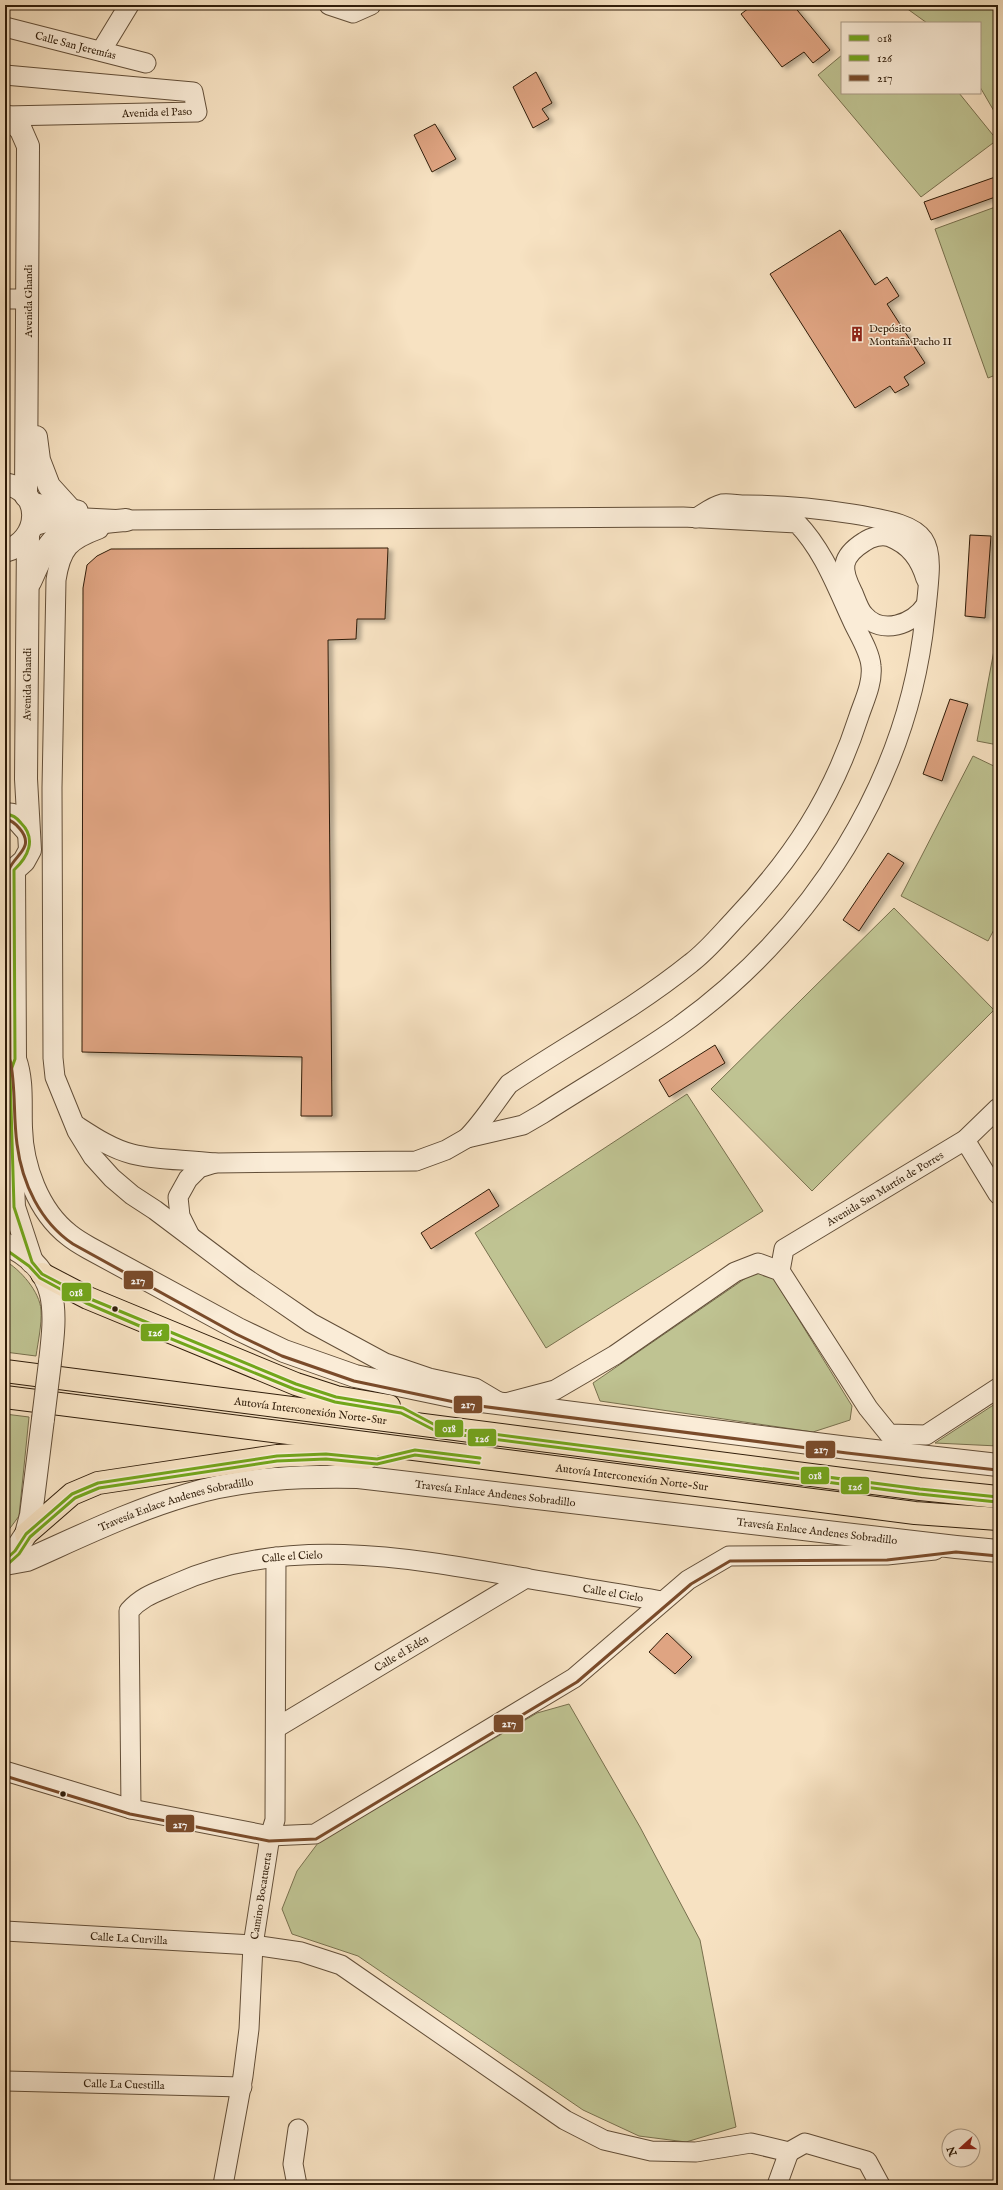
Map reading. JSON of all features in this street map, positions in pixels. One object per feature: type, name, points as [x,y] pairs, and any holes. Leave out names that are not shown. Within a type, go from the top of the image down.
[{"type":"highway","points":[[37,1268],[88,1298],[296,1384],[336,1397],[403,1408],[439,1427]]},
{"type":"highway","name":"Autovía Interconexión Norte-Sur","points":[[5,1371],[920,1489],[998,1497]]},
{"type":"highway","name":"Autovía Interconexión Norte-Sur","points":[[5,1397],[915,1513],[998,1519]]},
{"type":"highway","points":[[26,1534],[72,1494],[98,1483],[277,1456],[326,1454],[377,1459],[415,1450]]},
{"type":"street","points":[[101,51],[129,5]]},
{"type":"street","points":[[329,5],[353,13],[371,5]]},
{"type":"street","name":"Calle San Jeremías","points":[[5,27],[146,63]]},
{"type":"street","name":"Avenida el Paso","points":[[5,75],[193,92],[197,112],[26,114],[6,118]]},
{"type":"street","name":"Avenida Ghandi","points":[[6,118],[21,130],[28,146],[28,499],[33,510],[30,531],[28,587],[26,779],[30,850],[24,861],[9,871]]},
{"type":"street","points":[[5,299],[28,298]]},
{"type":"street","points":[[27,391],[36,418],[39,460],[53,493],[69,508]]},
{"type":"street","points":[[5,484],[18,489],[28,499],[125,520]]},
{"type":"street","points":[[73,1122],[107,1145],[131,1154],[160,1159],[215,1163],[416,1161],[446,1150],[468,1138],[523,1125],[677,1028],[722,992],[756,961],[786,928],[838,860],[856,832],[886,770],[901,729],[920,659],[928,586],[929,551],[925,541],[916,531],[903,524],[819,509],[779,504],[720,504],[696,518]]},
{"type":"street","points":[[720,519],[733,514],[762,512],[795,514],[813,522],[825,539],[847,580],[863,615],[874,624],[889,626],[906,623],[919,616],[926,605]]},
{"type":"street","points":[[5,551],[22,543],[30,531],[66,517],[125,520],[696,518],[797,523],[808,535],[821,555],[863,643],[871,666],[869,685],[848,750],[828,792],[800,842],[766,886],[730,925],[692,962],[659,987],[509,1084],[493,1104],[480,1125],[468,1138]]},
{"type":"street","points":[[28,587],[44,555],[56,538],[63,533],[82,527],[125,520]]},
{"type":"street","points":[[125,520],[86,534],[73,541],[64,549],[59,560],[56,580],[52,788],[53,1058],[55,1077],[73,1122],[93,1157],[112,1178],[192,1240],[311,1322],[385,1363],[408,1371],[475,1388],[502,1404],[555,1390],[615,1355],[735,1272],[758,1263],[780,1270],[868,1408],[889,1434],[926,1435],[998,1388]]},
{"type":"street","points":[[847,580],[845,565],[856,547],[870,538],[886,535],[902,541],[914,553],[922,566],[928,586]]},
{"type":"street","points":[[5,814],[13,815],[28,832]]},
{"type":"street","points":[[9,871],[15,1059],[20,1073],[21,1130],[28,1174],[38,1196],[51,1216],[68,1234],[89,1248],[284,1351],[356,1376],[464,1399],[848,1448],[998,1465]]},
{"type":"street","points":[[5,1560],[15,1551],[26,1534],[31,1515],[55,1314],[52,1294],[37,1268],[14,1207],[10,1073],[15,1059]]},
{"type":"street","name":"Avenida San Martín de Porres","points":[[780,1270],[784,1249],[965,1140],[998,1108]]},
{"type":"street","points":[[965,1140],[998,1194]]},
{"type":"street","points":[[192,1240],[180,1216],[178,1197],[188,1179],[199,1168],[215,1163]]},
{"type":"street","points":[[5,1244],[37,1268]]},
{"type":"street","name":"Travesía Enlace Andenes Sobradillo","points":[[5,1564],[27,1560],[157,1505],[188,1494],[243,1482],[300,1476],[358,1477],[956,1548],[998,1551]]},
{"type":"street","points":[[5,1771],[131,1809],[270,1836],[315,1834],[574,1678],[688,1580],[729,1556],[887,1555],[956,1548]]},
{"type":"street","name":"Calle el Cielo","points":[[131,1809],[129,1611],[139,1600],[199,1573],[260,1558],[361,1554],[446,1564],[662,1601]]},
{"type":"street","name":"Camino Bocatuerta","points":[[223,2185],[242,2087],[249,2029],[253,1946],[270,1836],[275,1820],[276,1557]]},
{"type":"street","name":"Calle el Edén","points":[[276,1728],[526,1578]]},
{"type":"street","name":"Calle La Curvilla","points":[[5,1931],[253,1946],[301,1952],[341,1965],[565,2120],[604,2140],[651,2151],[696,2152],[751,2143],[789,2152]]},
{"type":"street","name":"Calle La Cuestilla","points":[[6,2081],[242,2087]]},
{"type":"street","points":[[296,2185],[293,2164],[298,2129]]},
{"type":"street","points":[[777,2185],[789,2152],[805,2144],[867,2161],[880,2185]]},
{"type":"green space","points":[[902,5],[998,5],[998,118],[981,89],[981,22],[926,22]]},
{"type":"green space","points":[[841,56],[841,94],[960,94],[997,140],[921,197],[818,75]]},
{"type":"green space","points":[[998,206],[998,374],[988,378],[935,229]]},
{"type":"green space","points":[[998,629],[998,745],[977,741]]},
{"type":"green space","points":[[973,756],[998,768],[998,922],[988,941],[901,896]]},
{"type":"green space","points":[[894,908],[994,1010],[812,1191],[711,1089]]},
{"type":"green space","points":[[687,1094],[763,1211],[546,1348],[475,1233]]},
{"type":"green space","points":[[5,1261],[23,1275],[33,1289],[40,1303],[41,1321],[36,1356],[5,1352]]},
{"type":"green space","points":[[756,1271],[772,1276],[852,1406],[850,1420],[813,1432],[600,1401],[593,1383]]},
{"type":"green space","points":[[998,1402],[998,1446],[935,1443]]},
{"type":"green space","points":[[5,1414],[29,1417],[19,1516],[5,1535]]},
{"type":"green space","points":[[569,1704],[640,1827],[700,1940],[736,2127],[686,2142],[639,2136],[583,2110],[358,1956],[292,1934],[282,1909],[297,1871],[318,1843],[537,1713]]},
{"type":"building","points":[[753,5],[793,5],[830,50],[813,63],[804,52],[782,67],[741,14]]},
{"type":"building","points":[[536,72],[552,103],[542,109],[549,119],[533,128],[513,87]]},
{"type":"building","points":[[435,124],[456,159],[432,172],[414,135]]},
{"type":"building","points":[[998,176],[998,196],[931,220],[924,202]]},
{"type":"building","name":"Depósito Montaña Pacho II","points":[[840,230],[875,285],[887,277],[899,296],[887,304],[925,363],[904,377],[909,385],[895,393],[890,386],[855,408],[770,274]]},
{"type":"building","points":[[970,535],[991,536],[985,618],[965,616]]},
{"type":"building","points":[[388,548],[385,619],[357,619],[356,639],[328,640],[332,1116],[301,1116],[302,1057],[82,1052],[83,588],[87,565],[97,556],[111,549]]},
{"type":"building","points":[[950,699],[968,704],[942,781],[923,774]]},
{"type":"building","points":[[888,853],[904,863],[859,931],[843,920]]},
{"type":"building","points":[[715,1045],[725,1063],[669,1097],[659,1080]]},
{"type":"building","points":[[489,1189],[499,1206],[431,1249],[421,1233]]},
{"type":"building","points":[[667,1633],[692,1657],[675,1674],[649,1652]]},
{"type":"transit line","name":"018","points":[[5,814],[12,816],[19,821],[26,829],[30,841],[27,854],[14,870],[15,1059],[10,1073],[14,1207],[32,1262],[42,1274],[88,1298],[296,1384],[336,1397],[403,1408],[439,1427],[920,1489],[998,1497]]},
{"type":"transit line","name":"217","points":[[5,819],[12,821],[17,825],[26,841],[25,847],[11,865],[9,870],[10,1059],[19,1159],[28,1187],[42,1213],[51,1225],[73,1244],[236,1334],[282,1356],[354,1381],[464,1404],[847,1453],[997,1470]]},
{"type":"transit line","name":"126","points":[[5,1249],[29,1266],[40,1278],[86,1303],[142,1327],[294,1389],[335,1402],[401,1413],[438,1432],[919,1494],[997,1502]]},
{"type":"transit line","name":"018","points":[[5,1560],[15,1551],[26,1534],[72,1494],[98,1483],[277,1456],[326,1454],[377,1459],[415,1450],[480,1458]]},
{"type":"transit line","name":"126","points":[[8,1564],[19,1554],[30,1537],[75,1498],[99,1488],[277,1461],[326,1459],[377,1464],[415,1455],[479,1463]]},
{"type":"transit line","name":"217","points":[[5,1776],[130,1814],[269,1841],[316,1839],[577,1682],[691,1584],[730,1561],[887,1560],[956,1552],[998,1556]]},
{"type":"place","name":"Depósito Montaña Pacho II","points":[[857,334]]}]
